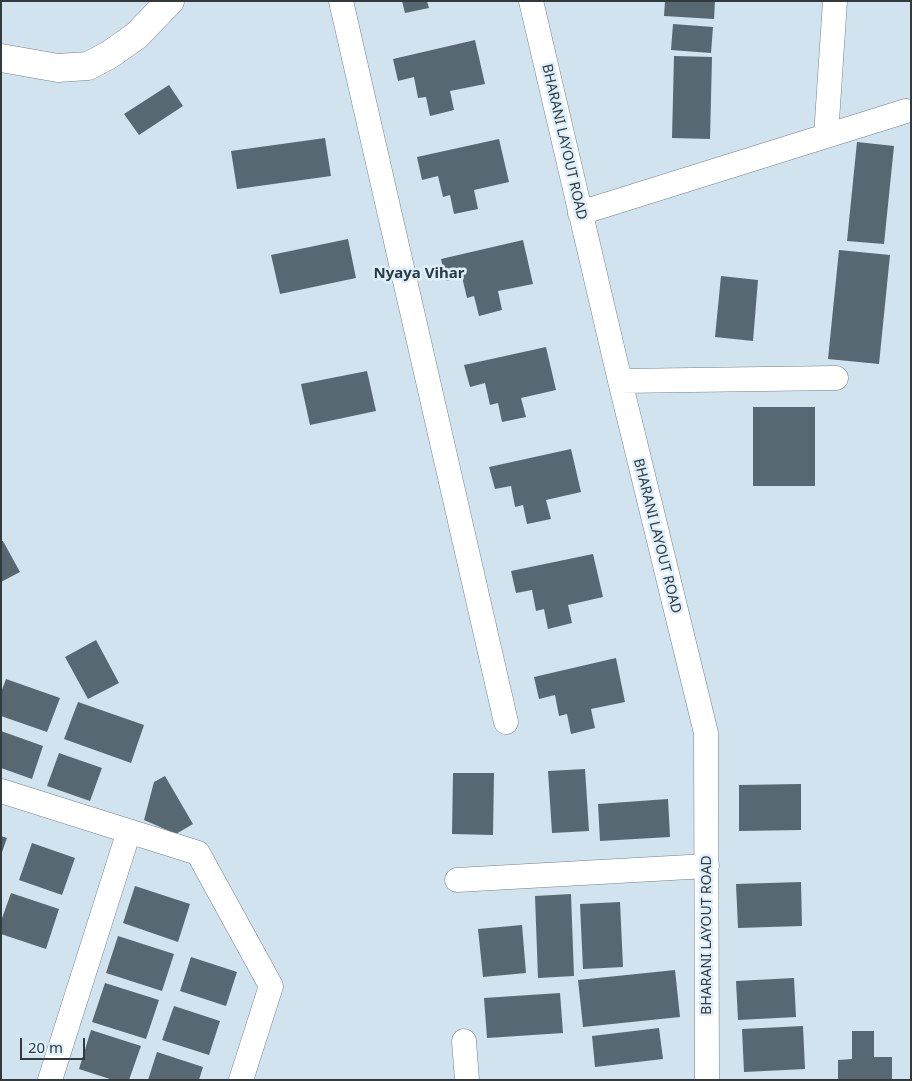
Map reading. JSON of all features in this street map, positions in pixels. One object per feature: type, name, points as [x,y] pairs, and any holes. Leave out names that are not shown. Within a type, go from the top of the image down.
[{"type":"main road","points":[[1,58],[58,68],[88,66],[109,55],[136,36],[170,1]]},
{"type":"street","points":[[341,1],[506,722]]},
{"type":"street","name":"BHARANI LAYOUT ROAD","points":[[531,1],[620,381],[706,733],[707,1080]]},
{"type":"street","points":[[826,136],[835,1]]},
{"type":"street","points":[[580,213],[906,111]]},
{"type":"street","points":[[620,381],[836,378]]},
{"type":"street","points":[[1,791],[198,853],[271,986],[241,1080]]},
{"type":"street","points":[[50,1080],[129,831]]},
{"type":"street","points":[[457,880],[707,866]]},
{"type":"street","points":[[464,1041],[467,1080]]},
{"type":"building","points":[[402,1],[427,1],[429,8],[405,13]]},
{"type":"building","points":[[665,1],[715,1],[714,19],[664,16]]},
{"type":"building","points":[[673,24],[713,27],[711,53],[671,50]]},
{"type":"building","points":[[475,40],[485,84],[450,91],[454,110],[430,116],[426,97],[418,98],[414,77],[398,81],[393,59]]},
{"type":"building","points":[[674,56],[712,57],[710,139],[672,138]]},
{"type":"building","points":[[169,85],[183,106],[139,135],[124,114]]},
{"type":"building","points":[[325,138],[331,176],[237,189],[231,151]]},
{"type":"building","points":[[499,139],[509,182],[474,190],[478,209],[454,214],[450,195],[443,197],[438,176],[422,180],[417,157]]},
{"type":"building","points":[[857,142],[894,146],[884,244],[847,241]]},
{"type":"building","points":[[348,239],[356,278],[280,294],[271,255]]},
{"type":"building","points":[[523,240],[533,284],[498,291],[502,310],[479,316],[474,296],[467,298],[462,277],[446,281],[441,259]]},
{"type":"building","points":[[839,250],[890,255],[879,364],[828,359]]},
{"type":"building","points":[[721,276],[758,280],[753,341],[715,337]]},
{"type":"building","points":[[546,347],[556,390],[521,398],[526,417],[502,422],[498,403],[490,405],[485,383],[470,387],[464,365]]},
{"type":"building","points":[[367,371],[376,411],[310,425],[301,384]]},
{"type":"building","points":[[753,407],[815,407],[815,486],[753,486]]},
{"type":"building","points":[[571,449],[581,492],[546,500],[551,519],[527,524],[523,505],[515,507],[511,486],[495,489],[489,467]]},
{"type":"building","points":[[1,541],[3,541],[20,572],[1,582]]},
{"type":"building","points":[[593,554],[603,597],[568,605],[572,623],[548,629],[544,609],[536,611],[532,590],[516,593],[511,571]]},
{"type":"building","points":[[96,640],[119,683],[88,699],[65,657]]},
{"type":"building","points":[[616,658],[625,702],[591,709],[595,728],[571,734],[567,714],[559,716],[555,695],[539,699],[534,677]]},
{"type":"building","points":[[6,679],[60,698],[47,732],[1,716],[1,692]]},
{"type":"building","points":[[78,702],[144,725],[131,763],[64,739]]},
{"type":"building","points":[[1,731],[43,746],[32,779],[1,768]]},
{"type":"building","points":[[59,753],[102,768],[90,801],[47,786]]},
{"type":"building","points":[[585,769],[589,831],[552,833],[548,771]]},
{"type":"building","points":[[453,773],[494,773],[493,835],[452,834]]},
{"type":"building","points":[[165,776],[193,824],[176,834],[144,820],[154,782]]},
{"type":"building","points":[[801,784],[801,830],[739,831],[739,785]]},
{"type":"building","points":[[668,799],[670,837],[600,841],[598,804]]},
{"type":"building","points":[[1,836],[7,838],[1,855]]},
{"type":"building","points":[[32,843],[75,858],[62,895],[19,880]]},
{"type":"building","points":[[801,882],[802,926],[738,928],[736,884]]},
{"type":"building","points":[[135,886],[190,904],[178,942],[123,923]]},
{"type":"building","points":[[11,893],[59,909],[46,949],[1,934],[1,921]]},
{"type":"building","points":[[571,894],[574,976],[538,978],[535,896]]},
{"type":"building","points":[[620,902],[623,967],[583,969],[580,904]]},
{"type":"building","points":[[522,925],[526,973],[483,977],[478,929]]},
{"type":"building","points":[[118,936],[174,954],[162,991],[106,973]]},
{"type":"building","points":[[191,957],[237,972],[226,1006],[180,991]]},
{"type":"building","points":[[675,970],[680,1017],[583,1027],[578,980]]},
{"type":"building","points":[[794,978],[796,1017],[738,1020],[736,981]]},
{"type":"building","points":[[105,983],[159,1000],[146,1039],[92,1022]]},
{"type":"building","points":[[560,993],[563,1033],[487,1038],[484,998]]},
{"type":"building","points":[[174,1006],[220,1021],[209,1055],[162,1040]]},
{"type":"building","points":[[803,1026],[805,1069],[744,1072],[742,1029]]},
{"type":"building","points":[[659,1028],[663,1059],[595,1067],[592,1036]]},
{"type":"building","points":[[91,1030],[141,1046],[129,1080],[113,1080],[79,1069]]},
{"type":"building","points":[[852,1031],[874,1031],[874,1057],[892,1057],[892,1080],[838,1080],[838,1060],[852,1059]]},
{"type":"building","points":[[157,1052],[203,1067],[199,1080],[148,1080]]},
{"type":"district","name":"Nyaya Vihar","points":[[419,274]]}]
